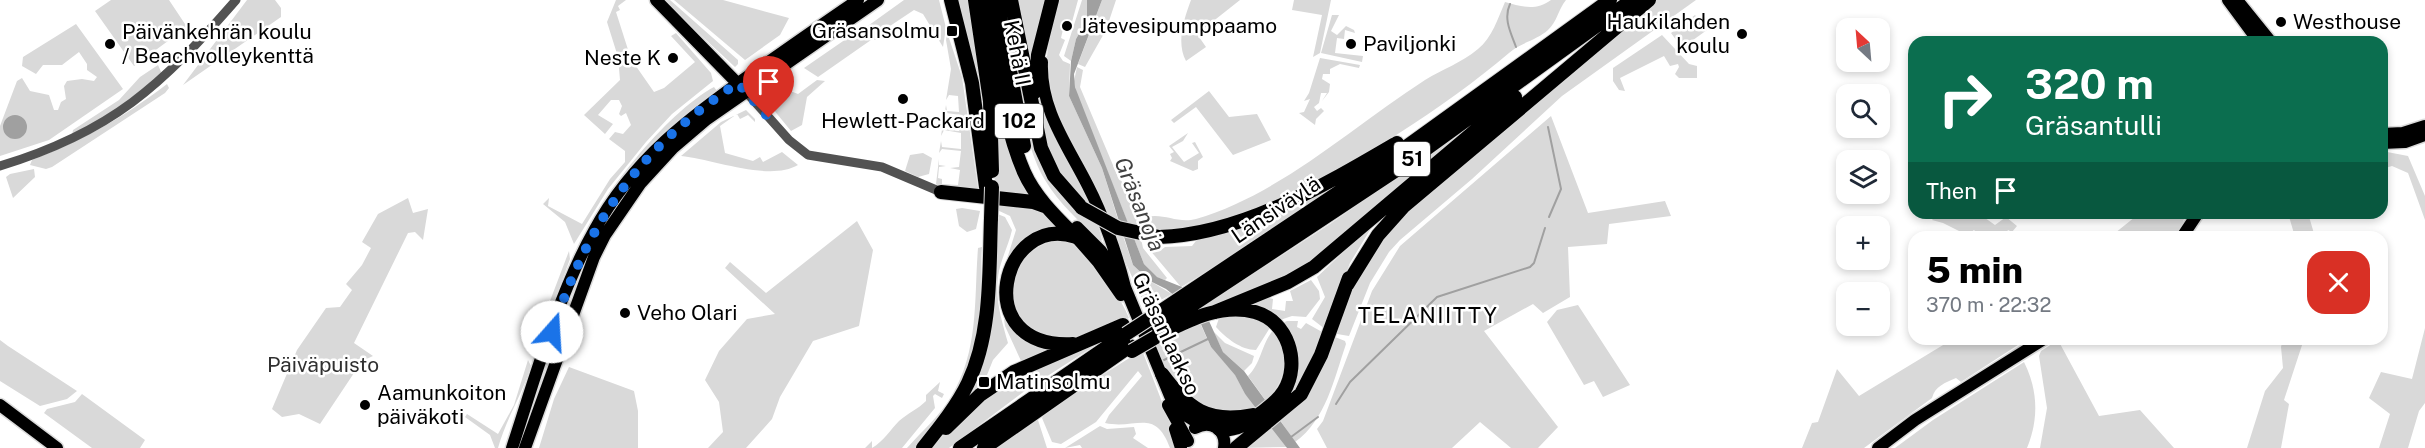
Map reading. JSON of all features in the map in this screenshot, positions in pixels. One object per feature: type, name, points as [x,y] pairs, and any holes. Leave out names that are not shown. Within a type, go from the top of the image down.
[{"type":"highway","points":[[951,0],[972,83],[989,187]]},
{"type":"highway","points":[[924,448],[967,384],[977,359],[983,333],[990,222],[990,101],[975,0]]},
{"type":"highway","name":"Kehä II","points":[[986,0],[1016,148],[1024,173],[1047,207],[1077,232]]},
{"type":"highway","name":"Kehä II","points":[[997,0],[1027,155],[1042,186],[1077,232]]},
{"type":"highway","points":[[1011,0],[1035,124],[1041,148],[1054,176],[1082,208],[1118,228],[1159,237],[1206,231],[1280,205],[1348,172],[1397,143]]},
{"type":"highway","points":[[1035,124],[1036,69],[1052,0]]},
{"type":"highway","points":[[1294,224],[1313,205],[1596,0]]},
{"type":"highway","points":[[1347,285],[1378,235],[1403,207],[1648,0]]},
{"type":"highway","points":[[1077,232],[1053,235],[1023,250],[1008,273],[1006,302],[1015,322],[1040,340],[1060,344],[1128,339],[1151,325],[1193,306],[1288,282],[1314,267],[1408,186],[1591,37],[1622,2]]},
{"type":"highway","name":"Länsiväylä","points":[[1193,306],[1294,224],[1622,2]]},
{"type":"highway","name":"Länsiväylä","points":[[960,448],[1128,339],[1151,325],[1193,306],[1401,167],[1622,2]]},
{"type":"highway","points":[[1228,447],[1239,435],[1301,394],[1310,380],[1351,270],[1366,241],[1408,186]]},
{"type":"highway","points":[[941,192],[1033,202],[1047,207]]},
{"type":"highway","points":[[1193,306],[1254,312],[1270,319],[1281,330],[1288,345],[1291,369],[1284,390],[1268,416],[1233,429],[1219,429]]},
{"type":"highway","name":"Länsiväylä","points":[[984,448],[1095,370],[1128,339]]},
{"type":"highway","points":[[924,448],[997,382],[1014,372],[1090,340]]},
{"type":"highway","points":[[1162,374],[1183,400],[1203,412],[1225,418],[1268,416]]},
{"type":"main road","points":[[656,0],[742,88]]},
{"type":"main road","points":[[525,448],[576,301],[605,234],[640,184],[668,154],[742,88],[858,0]]},
{"type":"main road","points":[[512,448],[569,284],[595,229],[631,176],[665,139],[700,108],[742,88],[878,0]]},
{"type":"main road","points":[[2228,0],[2255,36]]},
{"type":"main road","points":[[2237,0],[2266,36]]},
{"type":"main road","points":[[1043,38],[1042,68],[1049,109],[1056,128],[1093,197],[1125,287]]},
{"type":"main road","points":[[2388,134],[2423,135]]},
{"type":"main road","points":[[2388,143],[2405,142],[2423,135]]},
{"type":"main road","name":"Gräsanlaakso","points":[[1077,232],[1101,251],[1125,287],[1162,374],[1163,383],[1178,408],[1201,425]]},
{"type":"main road","name":"Gräsanlaakso","points":[[1077,232],[1122,298],[1186,446]]},
{"type":"main road","points":[[1878,448],[1925,414],[2034,345]]},
{"type":"main road","points":[[0,405],[57,448]]},
{"type":"main road","points":[[1186,446],[1190,432],[1201,425],[1211,424],[1219,429],[1228,447]]},
{"type":"street","points":[[0,166],[55,147],[118,113],[178,65],[236,0]]},
{"type":"street","points":[[742,88],[789,140],[808,155],[882,167],[941,192]]},
{"type":"green space","points":[[111,0],[169,0],[187,27],[134,66],[95,11]]},
{"type":"green space","points":[[247,0],[275,0],[281,8],[281,17],[183,85]]},
{"type":"green space","points":[[616,0],[626,0],[618,6],[620,10],[616,12],[631,59],[654,92],[664,88],[695,62],[671,36],[676,33],[711,73],[713,81],[672,114],[646,142],[608,189],[574,244],[565,222],[543,204],[549,198],[548,206],[582,224],[610,179],[625,162],[625,151],[609,139],[615,132],[623,134],[631,125],[626,113],[621,116],[619,114],[622,106],[619,100],[611,100],[598,115],[613,124],[605,134],[584,115],[620,80],[618,57],[607,22]]},
{"type":"green space","points":[[663,0],[670,0],[738,60],[738,64],[735,67]]},
{"type":"green space","points":[[674,0],[723,0],[789,18],[780,35],[745,60]]},
{"type":"green space","points":[[904,0],[939,0],[946,28],[943,47],[923,14],[914,10],[884,30],[887,34],[881,39],[865,28]]},
{"type":"green space","points":[[955,0],[971,0],[984,95],[988,160]]},
{"type":"green space","points":[[1004,0],[1008,0],[1036,143],[1088,218],[1098,225],[1102,240],[1100,242],[1057,197],[1036,163],[1018,93]]},
{"type":"green space","points":[[1016,0],[1045,0],[1033,86]]},
{"type":"green space","points":[[1058,0],[1078,0],[1072,22],[1065,21],[1061,38],[1065,40],[1059,55],[1063,61],[1070,64],[1069,96],[1102,168],[1120,226],[1107,220],[1071,153],[1050,100],[1047,61]]},
{"type":"green space","points":[[1082,0],[1087,0],[1087,18],[1076,39],[1071,61],[1064,56]]},
{"type":"green space","points":[[1102,0],[1116,0],[1106,30],[1085,67],[1078,64]]},
{"type":"green space","points":[[1191,0],[1240,0],[1197,34],[1206,47],[1186,61],[1181,38]]},
{"type":"green space","points":[[1294,0],[1331,0],[1320,53],[1313,57],[1322,15],[1292,10]]},
{"type":"green space","points":[[1551,0],[1566,0],[1548,30],[1513,50],[1447,101],[1377,147],[1304,187],[1267,203],[1154,241],[1161,250],[1165,247],[1192,246],[1199,237],[1351,176],[1201,275],[1181,287],[1149,249],[1143,224],[1147,217],[1196,219],[1227,208],[1257,193],[1315,158],[1425,80],[1472,54],[1491,34],[1505,2],[1534,7]]},
{"type":"green space","points":[[1654,0],[1696,0],[1562,96],[1472,179],[1400,240],[1389,252],[1370,283],[1349,336],[1337,334],[1350,291],[1390,227]]},
{"type":"green space","points":[[1332,15],[1339,15],[1331,31],[1337,35],[1346,26],[1355,33],[1345,30],[1344,39],[1337,38],[1335,53],[1363,56],[1362,62],[1321,53]]},
{"type":"green space","points":[[1695,15],[1707,30],[1682,48],[1671,33]]},
{"type":"green space","points":[[76,24],[123,89],[49,140],[0,156],[0,126],[17,81],[22,78],[30,91],[49,95],[54,110],[58,110],[61,102],[66,99],[64,86],[67,81],[82,79],[94,81],[97,77],[87,70],[87,64],[79,52],[62,65],[43,65],[36,74],[22,66],[23,57]]},
{"type":"green space","points":[[862,28],[874,34],[878,40],[871,40],[818,77],[804,68]]},
{"type":"green space","points":[[947,32],[962,77],[979,195],[938,187],[936,184],[939,159],[939,165],[946,166],[939,167],[938,178],[942,179],[942,184],[958,185],[960,170],[950,168],[959,167],[961,151],[942,149],[939,153],[941,141],[942,147],[961,149],[961,133],[944,130],[941,136],[943,123],[944,129],[959,131],[961,115],[946,113],[944,118],[946,105],[947,111],[959,112],[958,96],[949,95],[946,100],[951,69],[946,40]]},
{"type":"green space","points":[[1662,35],[1689,64],[1697,66],[1697,78],[1679,78],[1675,74],[1679,67],[1678,64],[1670,66],[1664,56],[1620,78],[1625,91],[1619,90],[1613,81],[1613,68]]},
{"type":"green space","points":[[993,57],[1037,199],[995,196]]},
{"type":"green space","points":[[1320,58],[1360,65],[1359,68],[1340,64],[1330,69],[1330,74],[1323,74],[1322,79],[1330,84],[1329,92],[1322,101],[1327,93],[1321,93],[1319,103],[1314,107],[1317,111],[1321,108],[1324,111],[1316,119],[1315,125],[1299,113],[1304,112],[1310,99],[1304,101],[1309,93]]},
{"type":"green space","points":[[158,65],[162,74],[114,111],[72,135],[73,130],[119,100],[140,77]]},
{"type":"green space","points":[[1077,67],[1083,70],[1080,87],[1118,177],[1132,194],[1143,248],[1167,278],[1165,280],[1156,277],[1144,264],[1076,92],[1074,81]]},
{"type":"green space","points":[[817,80],[825,81],[807,97],[802,125],[791,131],[764,98],[777,86],[798,94]]},
{"type":"green space","points":[[167,84],[169,88],[165,93],[52,167],[46,169],[30,165],[32,160],[86,136],[118,118]]},
{"type":"green space","points":[[1038,84],[1098,214],[1076,195],[1057,172],[1047,148],[1041,122]]},
{"type":"green space","points":[[714,87],[717,91],[682,118],[649,149],[578,250],[587,229],[635,159],[675,116]]},
{"type":"green space","points":[[1209,91],[1229,117],[1257,114],[1271,140],[1233,155],[1196,107],[1174,123],[1171,120]]},
{"type":"green space","points":[[746,110],[755,122],[748,115],[740,119],[737,114]]},
{"type":"green space","points":[[736,115],[720,126],[725,153],[753,161],[760,157],[763,162],[782,152],[798,165],[786,170],[757,170],[681,156],[721,122]]},
{"type":"green space","points":[[1551,116],[1588,213],[1665,201],[1671,216],[1609,224],[1607,244],[1568,247],[1570,297],[1543,313],[1533,304],[1484,331],[1558,427],[1538,448],[1511,448],[1480,422],[1452,448],[1327,448],[1317,429],[1323,421],[1372,291],[1400,246]]},
{"type":"green space","points":[[1481,119],[1319,261],[1204,312],[1201,308],[1330,224]]},
{"type":"green space","points":[[1188,133],[1183,141],[1172,147],[1184,162],[1199,153],[1192,143],[1195,142],[1203,157],[1198,161],[1198,169],[1193,171],[1170,161],[1172,158],[1170,154],[1174,152],[1169,146]]},
{"type":"green space","points":[[2388,152],[2408,156],[2425,196],[2425,220],[2408,173],[2392,166],[2388,167]]},
{"type":"green space","points":[[923,153],[932,158],[929,174],[918,177],[905,171],[910,155]]},
{"type":"green space","points":[[34,169],[35,177],[13,198],[6,177]]},
{"type":"green space","name":"Päiväpuisto","points":[[408,198],[413,213],[428,209],[423,240],[415,232],[408,233],[354,343],[373,356],[362,361],[320,424],[299,414],[282,417],[272,409],[297,350],[326,308],[340,307],[352,290],[346,284],[362,265],[371,248],[362,242],[378,214]]},
{"type":"green space","points":[[996,203],[1040,209],[1059,229],[1023,246],[1006,311],[1057,348],[1022,363],[1005,326],[1001,298],[1001,278],[1016,230],[1010,216],[995,209]]},
{"type":"green space","points":[[956,209],[980,211],[976,229],[967,232],[959,226]]},
{"type":"green space","points":[[995,213],[1005,217],[1012,230],[999,271],[997,290],[1008,343],[993,360],[985,380],[962,402],[973,381]]},
{"type":"green space","points":[[1986,219],[1995,225],[2003,219],[2008,219],[2017,226],[2013,231],[1959,231],[1932,220]]},
{"type":"green space","points":[[2132,219],[2184,219],[2180,231],[2118,231]]},
{"type":"green space","points":[[2290,219],[2310,219],[2313,231],[2293,231]]},
{"type":"green space","points":[[857,221],[873,250],[859,326],[813,341],[780,397],[772,419],[746,448],[708,448],[723,432],[719,402],[705,380],[719,351],[747,319],[775,314],[725,268],[730,262],[766,293]]},
{"type":"green space","points":[[1375,222],[1350,263],[1325,329],[1312,319],[1325,297],[1317,277]]},
{"type":"green space","points":[[1112,232],[1123,236],[1133,265],[1150,281],[1172,294],[1146,308]]},
{"type":"green space","points":[[1066,239],[1103,275],[1118,296],[1129,318],[1101,332],[1066,341],[1030,330],[1014,311],[1013,270],[1036,248],[1049,242]]},
{"type":"green space","points":[[982,247],[979,331],[971,364],[948,409],[938,423],[916,448],[907,448],[942,409],[961,378],[974,324],[978,248]]},
{"type":"green space","points":[[569,251],[570,259],[535,354],[531,351]]},
{"type":"green space","points":[[1311,280],[1319,291],[1320,299],[1306,317],[1292,316],[1277,321],[1241,307],[1263,296],[1273,299],[1272,309],[1285,311],[1286,301],[1293,301],[1290,291]]},
{"type":"green space","points":[[1578,305],[1630,385],[1603,397],[1594,381],[1584,385],[1547,322],[1557,310]]},
{"type":"green space","points":[[1220,315],[1252,316],[1271,326],[1256,350],[1245,348],[1234,343],[1216,327]]},
{"type":"green space","points":[[1199,321],[1211,347],[1235,374],[1245,394],[1257,407],[1238,413],[1221,413],[1206,408],[1193,400],[1170,374],[1153,343]]},
{"type":"green space","points":[[1287,321],[1298,321],[1297,327],[1301,329],[1306,323],[1324,333],[1299,388],[1279,405],[1291,389],[1280,324]]},
{"type":"green space","points":[[2425,328],[2425,403],[2419,411],[2408,448],[2379,448],[2390,414],[2369,398],[2381,372],[2412,379]]},
{"type":"green space","points":[[1274,329],[1283,348],[1284,366],[1278,384],[1266,401],[1248,376],[1253,371]]},
{"type":"green space","points":[[1213,331],[1225,343],[1254,356],[1252,363],[1244,371],[1223,352]]},
{"type":"green space","points":[[1115,333],[1030,387],[1026,373]]},
{"type":"green space","points":[[1335,337],[1345,341],[1346,344],[1333,385],[1322,411],[1306,433],[1295,442],[1280,420],[1300,402],[1314,383]]},
{"type":"green space","points":[[0,340],[77,391],[67,399],[40,406],[0,381]]},
{"type":"green space","points":[[1943,345],[2018,345],[1961,382],[1956,378],[1941,385],[1932,398],[1864,448],[1802,448],[1812,423],[1818,422],[1837,369],[1859,396]]},
{"type":"green space","points":[[2050,345],[2061,345],[2099,416],[2140,410],[2174,448],[2040,448],[2047,408],[2039,356],[2041,351]]},
{"type":"green space","points":[[2282,345],[2302,345],[2284,400],[2289,404],[2281,448],[2247,448],[2265,391],[2283,368]]},
{"type":"green space","points":[[1142,350],[1172,428],[1176,448],[1170,448],[1164,435],[1151,424],[1105,423],[1109,415],[1142,376],[1138,371],[1096,422],[1061,444],[1052,442],[1042,418],[1047,410]]},
{"type":"green space","points":[[528,360],[531,366],[527,377],[498,448],[495,448],[490,435],[465,417],[467,414],[498,434],[514,405]]},
{"type":"green space","points":[[2024,362],[2032,383],[2035,405],[2034,426],[2027,448],[1895,448],[1933,420]]},
{"type":"green space","points":[[569,367],[634,391],[638,411],[638,448],[539,448],[554,399]]},
{"type":"green space","points":[[1020,373],[1026,390],[949,448],[931,448],[964,414]]},
{"type":"green space","points":[[940,382],[938,391],[944,394],[942,398],[935,394],[933,396],[935,408],[902,448],[872,448],[899,421],[926,401],[926,395]]},
{"type":"green space","points":[[82,394],[145,440],[140,448],[92,448],[44,413],[47,409],[75,402]]},
{"type":"green space","points":[[1038,420],[1047,448],[995,448],[1032,421]]},
{"type":"green space","points":[[1100,426],[1107,429],[1134,427],[1136,434],[1133,438],[1148,448],[1082,448],[1080,445],[1065,448]]},
{"type":"green space","points":[[1271,426],[1287,447],[1239,448]]},
{"type":"green space","points":[[872,441],[872,448],[865,448]]},
{"type":"shaded area","points":[[1087,0],[1102,0],[1074,74],[1075,87],[1144,264],[1157,277],[1182,287],[1193,298],[1209,321],[1223,352],[1244,371],[1300,448],[1287,448],[1245,394],[1235,375],[1211,347],[1196,313],[1166,289],[1150,281],[1133,265],[1102,168],[1069,96],[1071,61],[1076,39],[1087,19]]},
{"type":"shaded area","points":[[15,115],[24,118],[27,127],[24,136],[15,139],[6,136],[3,127],[6,118]]},
{"type":"waterway","points":[[1510,4],[1507,15],[1516,47]]},
{"type":"waterway","points":[[1548,127],[1561,189],[1549,217]]},
{"type":"waterway","points":[[1336,404],[1350,382],[1437,297],[1530,267],[1534,263],[1545,228]]},
{"type":"waterway","points":[[1164,360],[1210,338]]},
{"type":"waterway","points":[[1291,437],[1318,417]]},
{"type":"place","name":"Westhouse","points":[[2281,22]]},
{"type":"place","name":"Jätevesipumppaamo","points":[[1067,26]]},
{"type":"place","name":"Gräsansolmu","points":[[952,31]]},
{"type":"place","name":"Haukilahden koulu","points":[[1742,34]]},
{"type":"place","name":"Päivänkehrän koulu / Beachvolleykenttä","points":[[110,44]]},
{"type":"place","name":"Paviljonki","points":[[1351,44]]},
{"type":"place","name":"Neste K","points":[[673,58]]},
{"type":"place","name":"Hewlett-Packard","points":[[903,99]]},
{"type":"place","name":"Veho Olari","points":[[625,313]]},
{"type":"place","name":"Matinsolmu","points":[[984,382]]},
{"type":"place","name":"Aamunkoiton päiväkoti","points":[[365,405]]},
{"type":"district","name":"TELANIITTY","points":[[1428,315]]},
{"type":"route","points":[[552,332],[573,274],[595,229],[631,176],[665,139],[700,108],[738,83],[769,118]]},
{"type":"water label","name":"Gräsanoja","points":[[1140,204]]}]
